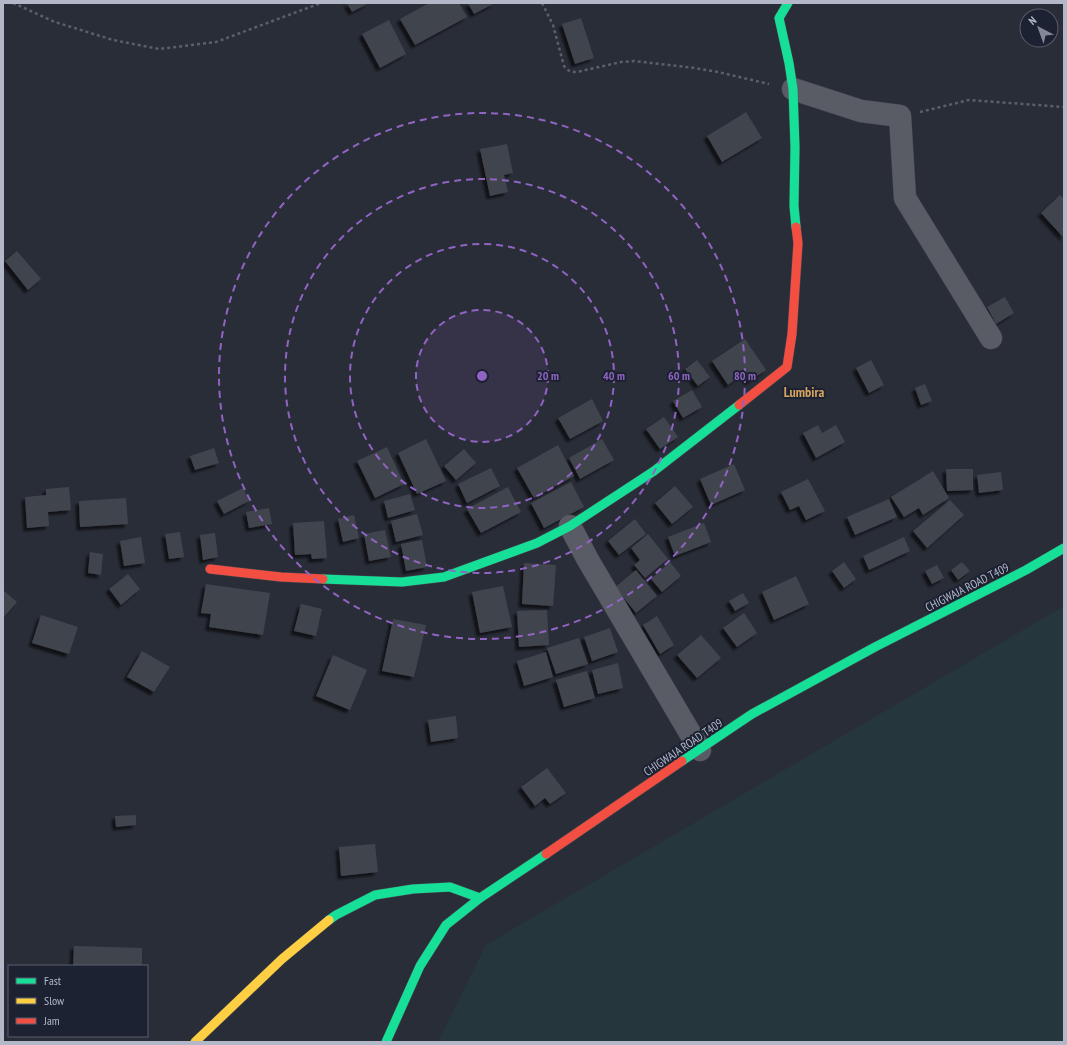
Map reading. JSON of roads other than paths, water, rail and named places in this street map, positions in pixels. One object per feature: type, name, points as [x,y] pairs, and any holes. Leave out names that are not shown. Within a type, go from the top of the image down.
[{"type":"street","points":[[210,569],[281,577],[402,582],[444,576],[537,543],[570,526],[654,471],[787,367],[792,334],[798,243],[794,206],[795,147],[793,89],[779,18],[788,3]]},
{"type":"street","points":[[793,89],[861,111],[900,116],[905,198],[990,338]]},
{"type":"street","points":[[570,526],[700,750]]},
{"type":"street","name":"CHIGWAJA ROAD T409","points":[[386,1042],[420,966],[446,925],[480,898],[642,790],[752,714],[875,647],[1026,570],[1064,548]]},
{"type":"street","points":[[195,1042],[288,954],[336,915],[375,895],[413,889],[450,887],[480,898]]},
{"type":"district","name":"Lumbira","points":[[804,392]]}]
